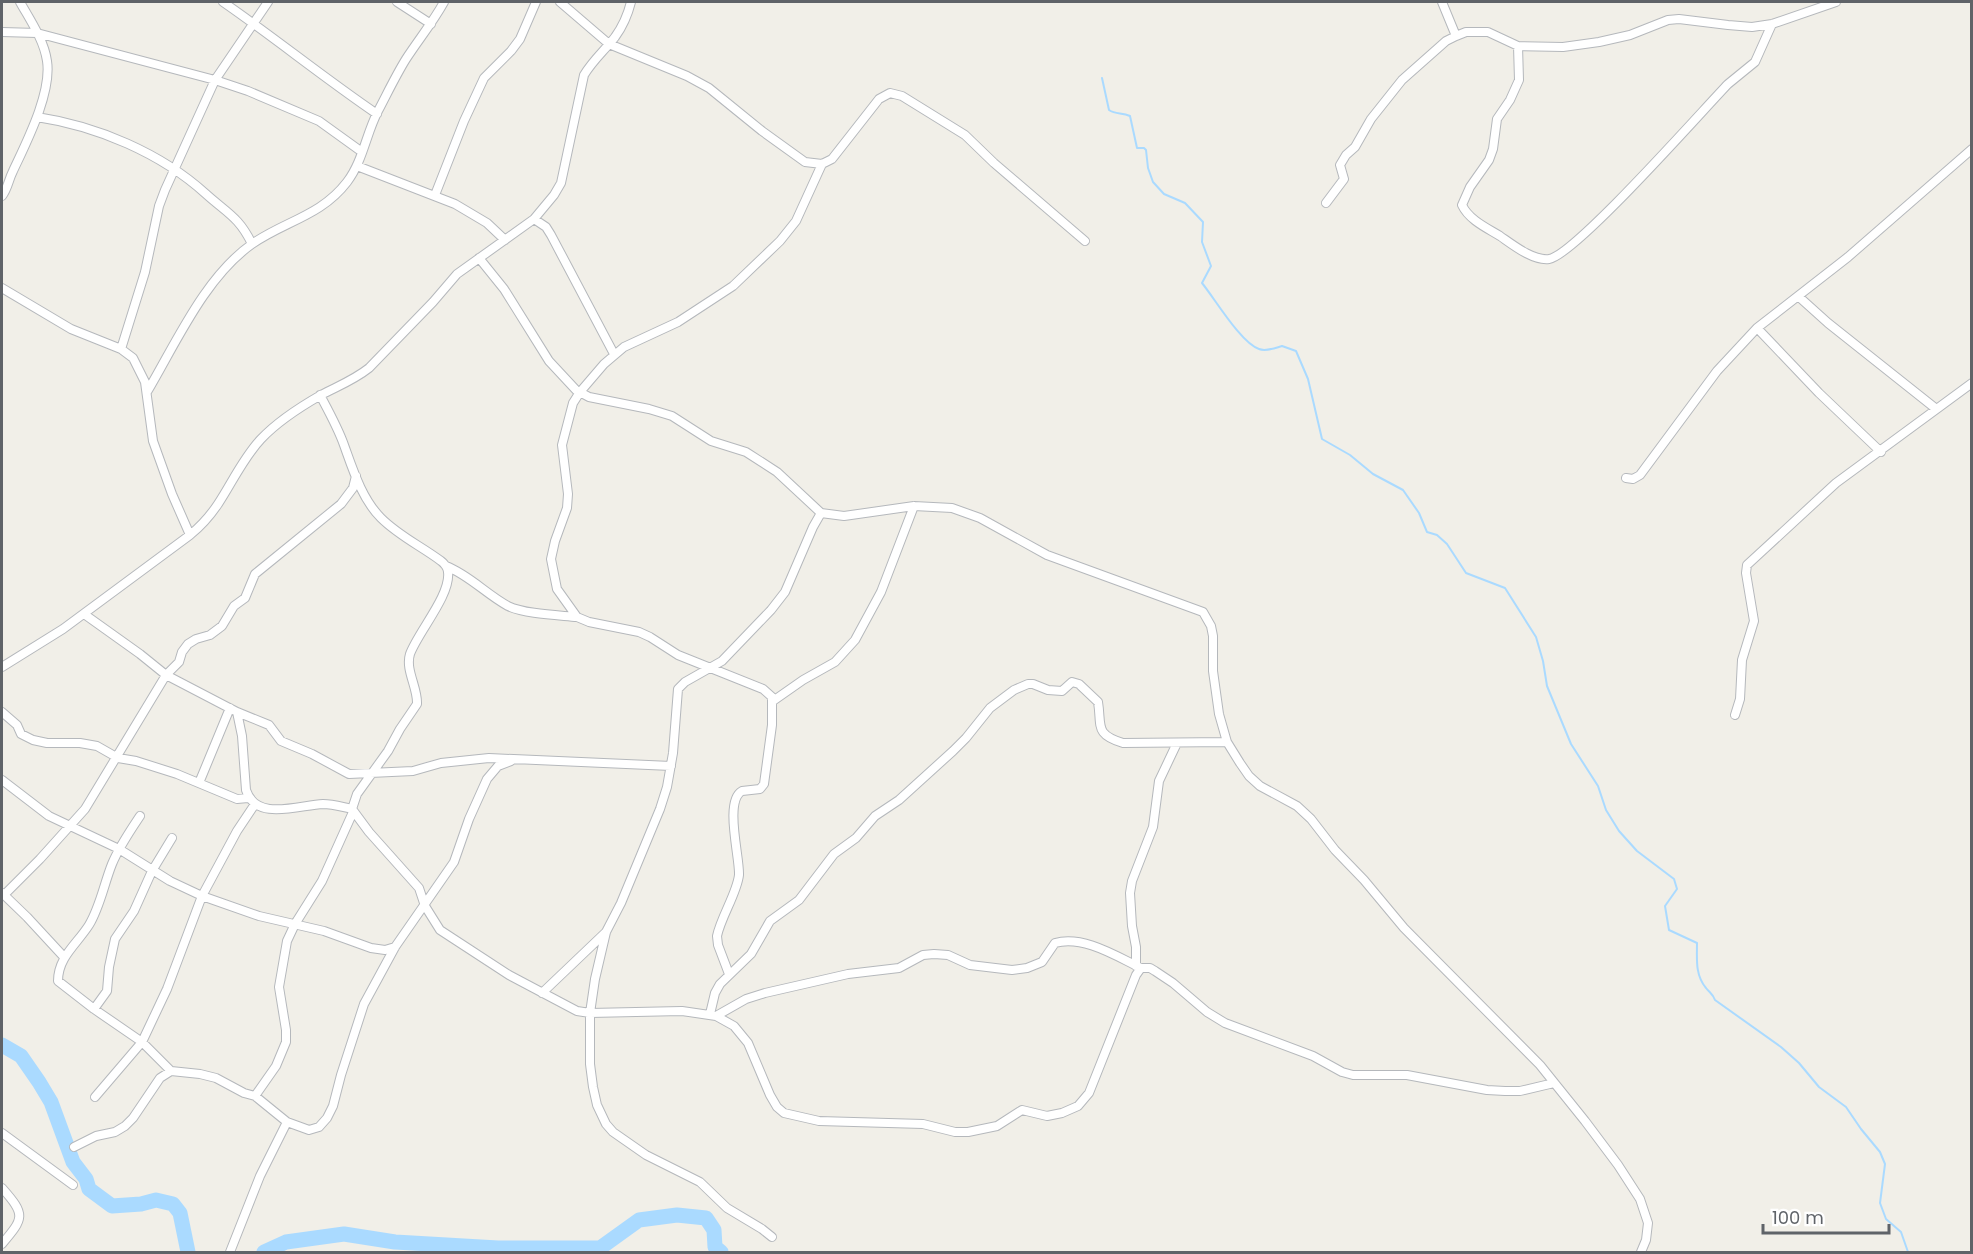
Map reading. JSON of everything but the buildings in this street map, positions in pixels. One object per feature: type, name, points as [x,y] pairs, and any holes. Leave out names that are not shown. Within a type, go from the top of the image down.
[{"type":"street","points":[[2,196],[8,189],[11,176],[37,117],[47,63],[42,44],[20,2]]},
{"type":"street","points":[[223,2],[376,114]]},
{"type":"street","points":[[120,349],[146,272],[159,206],[175,168],[215,80],[252,21],[267,2]]},
{"type":"street","points":[[397,2],[431,24]]},
{"type":"street","points":[[147,392],[210,285],[227,266],[252,244],[312,213],[332,198],[347,182],[357,166],[376,114],[406,59],[444,2]]},
{"type":"street","points":[[435,195],[464,121],[484,78],[520,39],[536,2]]},
{"type":"street","points":[[560,2],[609,44],[687,76],[726,101],[788,151],[813,165],[832,159],[879,99],[890,93],[902,96],[965,135],[1085,241]]},
{"type":"street","points":[[2,667],[84,614],[190,535],[210,516],[249,454],[278,423],[320,395],[347,384],[369,368],[456,274],[534,219],[561,183],[584,75],[621,26],[632,2]]},
{"type":"street","points":[[1442,2],[1456,36]]},
{"type":"street","points":[[1326,203],[1344,179],[1341,165],[1346,154],[1355,147],[1387,98],[1415,68],[1446,41],[1466,32],[1488,32],[1518,46],[1563,47],[1630,35],[1668,20],[1679,19],[1752,27],[1772,24],[1836,2]]},
{"type":"street","points":[[1518,46],[1519,80],[1510,100],[1497,119],[1493,149],[1489,159],[1470,187],[1462,205],[1473,218],[1517,247],[1540,259],[1551,259],[1578,240],[1728,84],[1749,69],[1755,62],[1772,24]]},
{"type":"street","points":[[2,32],[37,33],[215,80],[301,112],[347,139],[362,152]]},
{"type":"street","points":[[37,117],[94,131],[175,168],[244,227],[252,244]]},
{"type":"street","points":[[1626,478],[1633,479],[1640,475],[1717,371],[1757,328],[1848,256],[1971,149]]},
{"type":"street","points":[[577,617],[557,589],[551,559],[567,508],[568,494],[562,445],[568,418],[580,392],[614,354],[638,339],[678,322],[733,286],[780,241],[796,221],[822,164]]},
{"type":"street","points":[[357,166],[435,195],[472,212],[505,240]]},
{"type":"street","points":[[534,219],[546,227],[551,235],[614,354]]},
{"type":"street","points":[[479,258],[504,289],[549,361],[568,383],[580,392],[606,402],[649,409],[672,416],[720,445],[746,452],[777,472],[821,513],[844,516],[914,506],[952,508],[968,513],[1014,535],[1047,555],[1203,612],[1211,626],[1219,714],[1227,742],[1249,776],[1269,792],[1297,806],[1311,819],[1335,850],[1364,880],[1404,928],[1532,1055],[1585,1121],[1640,1199],[1648,1223],[1646,1240],[1641,1252]]},
{"type":"street","points":[[2,288],[72,329],[120,349],[133,358],[138,365],[147,392],[153,441],[190,535]]},
{"type":"street","points":[[1798,296],[1935,408]]},
{"type":"street","points":[[1757,328],[1819,393],[1881,452]]},
{"type":"street","points":[[1736,715],[1740,699],[1742,660],[1754,621],[1746,573],[1747,565],[1836,483],[1881,452],[1935,408],[1971,383]]},
{"type":"street","points":[[320,395],[335,423],[356,476],[372,507],[382,519],[418,548],[518,610],[577,617],[589,622],[639,632],[650,636],[678,655],[770,693],[773,701],[771,734],[764,784],[760,789],[742,790],[736,797],[733,837],[739,875],[717,936],[729,974]]},
{"type":"street","points":[[64,957],[3,894],[72,826],[85,809],[166,675],[179,662],[188,644],[222,626],[234,606],[244,598],[255,574],[341,504],[353,488],[356,476]]},
{"type":"street","points":[[773,701],[803,680],[835,662],[855,640],[881,592],[914,506]]},
{"type":"street","points":[[772,1237],[727,1209],[700,1182],[646,1155],[606,1124],[597,1105],[593,1087],[590,1064],[590,1013],[606,932],[621,903],[660,809],[671,766],[678,689],[685,682],[722,661],[771,610],[785,592],[821,513]]},
{"type":"street","points":[[255,1096],[276,1066],[286,1042],[279,987],[284,953],[295,924],[322,881],[357,794],[388,751],[417,704],[409,657],[447,583],[446,566]]},
{"type":"street","points":[[84,614],[166,675],[269,725],[281,741],[350,774],[413,771],[441,763],[472,759],[671,766]]},
{"type":"street","points":[[713,1015],[715,993],[729,974],[751,954],[770,921],[805,894],[834,854],[856,838],[874,816],[899,800],[966,738],[990,708],[1014,690],[1033,684],[1048,690],[1062,691],[1072,682],[1079,684],[1098,702],[1100,727],[1112,740],[1132,744],[1227,742]]},
{"type":"street","points":[[199,783],[234,710]]},
{"type":"street","points":[[234,710],[242,736],[246,790],[252,801]]},
{"type":"street","points":[[2,712],[17,725],[21,734],[33,740],[97,746],[117,758],[136,761],[237,799],[252,801],[271,809],[283,810],[323,804],[352,811],[419,888],[425,906],[440,930],[509,975],[577,1011],[590,1013],[682,1011],[713,1015],[734,1026],[741,1033],[755,1058],[770,1095],[777,1107],[784,1113],[825,1121],[923,1124],[955,1132],[968,1132],[997,1126],[1022,1110],[1047,1116],[1071,1111],[1089,1094],[1139,967],[1131,926],[1132,880],[1153,827],[1159,782],[1177,743]]},
{"type":"street","points":[[140,816],[119,849],[95,914],[64,957],[59,969],[58,981],[94,1010],[142,1042],[171,1071],[206,1075],[255,1096],[287,1122],[309,1130],[319,1127],[327,1118],[337,1095],[358,1019],[395,947],[454,862],[469,819],[487,779],[498,766],[511,761]]},
{"type":"street","points":[[2,780],[48,816],[119,849],[152,871],[202,896],[258,916],[324,931],[371,948],[385,950],[395,947]]},
{"type":"street","points":[[95,1097],[142,1042],[167,989],[202,896],[252,801]]},
{"type":"street","points":[[94,1010],[107,991],[115,939],[134,911],[152,871],[172,838]]},
{"type":"street","points":[[542,993],[606,932]]},
{"type":"street","points":[[713,1015],[746,999],[765,993],[848,974],[899,968],[923,956],[934,954],[948,956],[970,965],[1016,970],[1038,965],[1045,959],[1055,943],[1064,940],[1101,950],[1139,967],[1150,968],[1173,983],[1206,1012],[1226,1023],[1305,1053],[1342,1072],[1353,1075],[1407,1075],[1487,1090],[1505,1091],[1520,1091],[1554,1083]]},
{"type":"street","points":[[74,1147],[125,1126],[160,1078],[171,1071]]},
{"type":"street","points":[[230,1252],[260,1176],[287,1122]]},
{"type":"street","points":[[2,1133],[73,1185]]},
{"type":"street","points":[[2,1188],[18,1208],[20,1216],[19,1222],[2,1244]]},
{"type":"waterway","points":[[1102,78],[1109,110],[1130,116],[1137,148],[1146,150],[1148,168],[1153,182],[1164,194],[1185,203],[1203,222],[1202,242],[1211,266],[1202,283],[1236,330],[1252,345],[1262,350],[1282,346],[1296,351],[1308,379],[1322,439],[1350,455],[1373,474],[1403,490],[1419,513],[1427,532],[1437,535],[1447,544],[1466,573],[1505,588],[1536,637],[1547,686],[1571,744],[1598,786],[1606,810],[1619,831],[1637,851],[1674,879],[1677,889],[1665,906],[1669,930],[1697,943],[1697,967],[1700,978],[1715,1000],[1781,1047],[1799,1063],[1819,1087],[1846,1107],[1880,1152],[1885,1164],[1880,1203],[1886,1219],[1901,1232],[1908,1252]]},
{"type":"waterway","points":[[2,1045],[21,1056],[39,1082],[51,1102],[73,1162],[86,1179],[89,1189],[112,1206],[141,1204],[156,1200],[173,1204],[180,1213],[188,1252]]},
{"type":"waterway","points":[[264,1252],[286,1242],[344,1234],[395,1242],[498,1248],[600,1248],[639,1220],[677,1215],[706,1218],[714,1230],[715,1247],[721,1252]]}]
